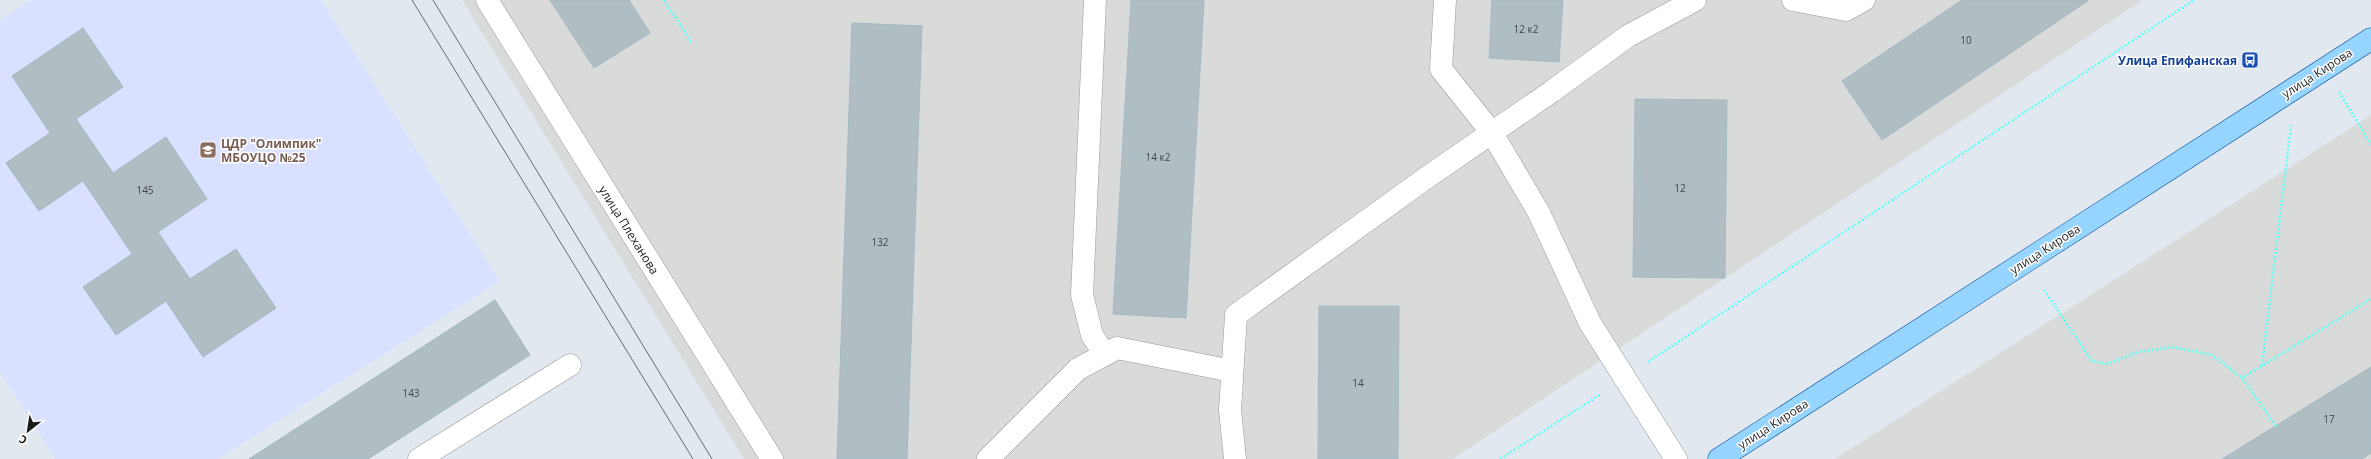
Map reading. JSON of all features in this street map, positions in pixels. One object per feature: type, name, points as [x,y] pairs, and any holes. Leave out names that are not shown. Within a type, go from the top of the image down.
[{"type":"main road","name":"улица Кирова","points":[[1719,459],[2371,38]]},
{"type":"street","name":"улица Плеханова","points":[[487,0],[772,459]]},
{"type":"street","points":[[1095,0],[1082,295],[1092,335],[1105,354]]},
{"type":"street","points":[[1445,0],[1441,69],[1492,133],[1539,213],[1590,323],[1676,459]]},
{"type":"street","points":[[1235,459],[1230,410],[1236,315],[1426,178],[1551,92],[1628,36],[1695,0]]},
{"type":"street","points":[[1793,0],[1846,10],[1864,0]]},
{"type":"street","points":[[988,459],[1078,368],[1117,348],[1232,371]]},
{"type":"street","points":[[433,455],[570,365]]},
{"type":"path","points":[[664,0],[692,43]]},
{"type":"path","points":[[1500,459],[1625,378],[2194,0]]},
{"type":"path","points":[[2338,90],[2371,145]]},
{"type":"path","points":[[2262,365],[2292,121]]},
{"type":"path","points":[[2044,290],[2092,361],[2107,364],[2138,352],[2172,347],[2212,355],[2242,378],[2276,426]]},
{"type":"path","points":[[2242,378],[2371,299]]},
{"type":"shaded area","name":"ЦДР \"Олимпик\" МБОУЦО №25","points":[[31,0],[321,0],[500,281],[218,459],[55,459],[0,372],[0,20]]},
{"type":"shaded area","points":[[462,0],[2143,0],[1453,459],[744,459]]},
{"type":"shaded area","points":[[2371,115],[2371,459],[1835,459]]},
{"type":"building","points":[[550,0],[629,0],[650,33],[594,68]]},
{"type":"building","points":[[1131,0],[1204,0],[1186,318],[1113,314]]},
{"type":"building","points":[[1492,0],[1563,0],[1559,62],[1489,58]]},
{"type":"building","points":[[1962,0],[2089,0],[1882,140],[1842,81]]},
{"type":"building","points":[[852,23],[922,26],[907,459],[837,459]]},
{"type":"building","points":[[83,28],[123,87],[76,119],[113,173],[166,137],[207,199],[158,232],[190,279],[236,249],[276,308],[203,357],[166,301],[116,335],[83,287],[132,254],[83,181],[39,211],[6,163],[50,133],[12,76]]},
{"type":"building","points":[[1635,99],[1727,100],[1725,278],[1633,277]]},
{"type":"building","points":[[495,300],[530,355],[368,459],[249,459]]},
{"type":"building","points":[[1319,306],[1399,306],[1398,459],[1318,459]]},
{"type":"building","points":[[2371,367],[2371,453],[2362,459],[2222,459]]},
{"type":"tram line","points":[[412,0],[693,459]]},
{"type":"tram line","points":[[433,0],[712,459]]},
{"type":"place","name":"Улица Епифанская","points":[[2250,60]]},
{"type":"place","name":"ЦДР \"Олимпик\" МБОУЦО №25","points":[[208,150]]}]
